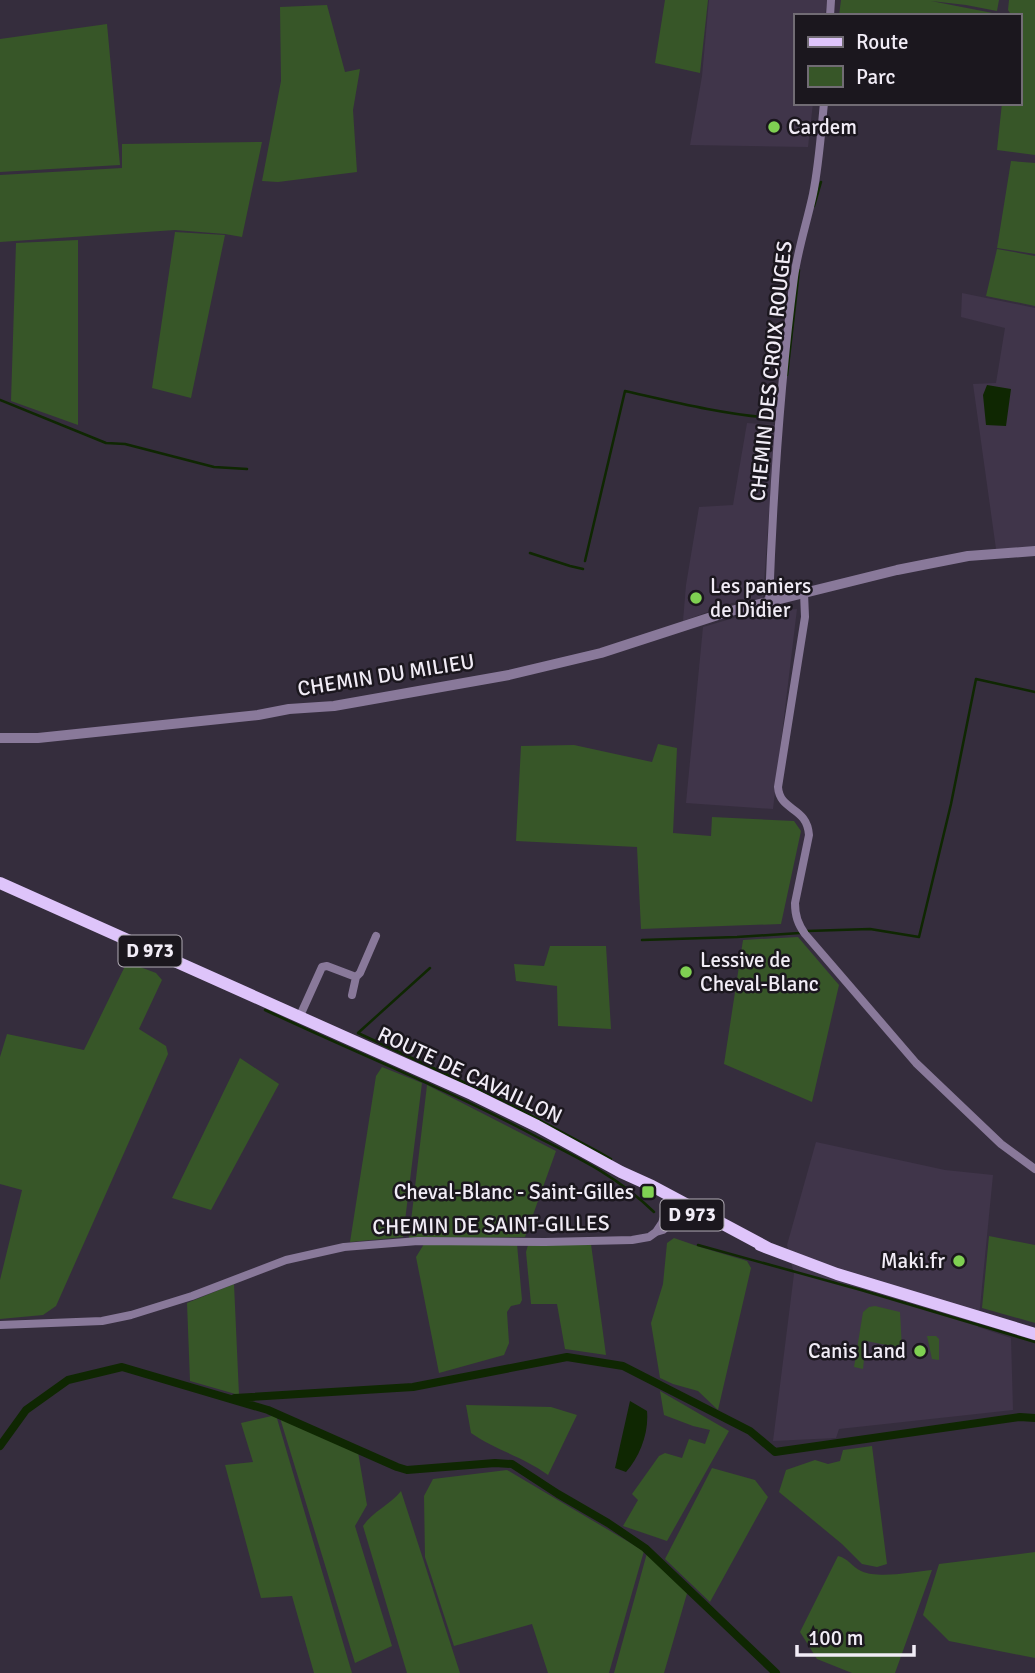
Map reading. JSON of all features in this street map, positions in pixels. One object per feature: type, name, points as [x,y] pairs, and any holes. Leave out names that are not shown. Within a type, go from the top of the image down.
[{"type":"main road","name":"D 973","points":[[0,883],[299,1018]]},
{"type":"main road","name":"ROUTE DE CAVAILLON","points":[[299,1018],[472,1094],[652,1186],[723,1231],[837,1274],[1035,1334]]},
{"type":"main road","name":"ROUTE DE CAVAILLON","points":[[672,1201],[722,1223],[768,1248]]},
{"type":"street","name":"CHEMIN DES CROIX ROUGES","points":[[769,603],[779,416],[794,276],[813,194],[824,105]]},
{"type":"street","name":"CHEMIN DU MILIEU","points":[[0,738],[38,738],[258,715],[430,690],[569,661],[718,615],[897,570],[979,555],[1035,551]]},
{"type":"street","points":[[804,593],[805,617],[778,787],[784,803],[805,819],[808,826],[809,835],[795,903],[798,923],[916,1063],[1001,1144],[1035,1169]]},
{"type":"street","points":[[352,995],[356,977],[376,936]]},
{"type":"street","points":[[299,1018],[322,967],[327,966],[356,977]]},
{"type":"street","points":[[656,1232],[672,1201]]},
{"type":"street","points":[[656,1232],[663,1230],[685,1209],[712,1222],[722,1223]]},
{"type":"street","name":"CHEMIN DE SAINT-GILLES","points":[[0,1325],[102,1321],[131,1315],[192,1296],[286,1260],[344,1247],[418,1241],[632,1240],[649,1237],[656,1232]]},
{"type":"shaded area","points":[[709,0],[827,0],[825,14],[794,14],[794,105],[813,105],[808,147],[690,145],[702,76]]},
{"type":"shaded area","points":[[962,293],[1035,308],[1035,547],[996,549],[973,384],[996,383],[1005,328],[961,317]]},
{"type":"shaded area","points":[[987,385],[1011,389],[1006,426],[986,425],[983,395]]},
{"type":"shaded area","points":[[747,423],[775,425],[763,598],[732,603],[683,621],[699,507],[733,505]]},
{"type":"shaded area","points":[[797,609],[773,809],[686,803],[703,627],[754,612]]},
{"type":"shaded area","points":[[816,1142],[945,1170],[993,1175],[978,1327],[1011,1338],[1013,1410],[839,1429],[836,1438],[773,1441],[794,1274],[787,1245]]},
{"type":"shaded area","points":[[630,1401],[647,1411],[647,1428],[635,1459],[626,1472],[615,1468]]},
{"type":"green space","points":[[665,0],[708,0],[700,73],[655,63]]},
{"type":"green space","points":[[841,0],[999,0],[997,11],[931,1],[998,14],[839,14]]},
{"type":"green space","points":[[1009,0],[1035,0],[1035,155],[997,150],[1002,105],[1021,105],[1021,14],[1011,14],[1008,10]]},
{"type":"green space","points":[[327,5],[345,72],[360,69],[353,110],[357,172],[278,182],[262,181],[281,81],[280,7]]},
{"type":"green space","points":[[107,24],[120,165],[0,172],[0,39]]},
{"type":"green space","points":[[262,142],[242,237],[175,230],[0,242],[0,175],[122,168],[122,144]]},
{"type":"green space","points":[[1011,161],[1035,163],[1035,254],[997,248]]},
{"type":"green space","points":[[175,232],[225,235],[191,398],[152,388]]},
{"type":"green space","points":[[78,240],[78,425],[11,401],[16,243]]},
{"type":"green space","points":[[997,249],[1035,256],[1035,306],[986,296]]},
{"type":"green space","points":[[658,744],[677,748],[673,833],[711,836],[712,817],[794,821],[801,831],[781,924],[641,929],[637,847],[516,841],[521,746],[574,745],[652,762]]},
{"type":"green space","points":[[798,937],[839,985],[812,1102],[724,1064],[743,940]]},
{"type":"green space","points":[[550,946],[606,946],[611,1029],[558,1026],[557,986],[516,981],[514,964],[544,966]]},
{"type":"green space","points":[[127,962],[156,973],[162,980],[139,1029],[166,1046],[168,1054],[56,1306],[43,1315],[0,1319],[0,1280],[22,1190],[0,1184],[0,1057],[7,1034],[84,1050]]},
{"type":"green space","points":[[240,1058],[279,1084],[211,1210],[172,1198]]},
{"type":"green space","points":[[382,1067],[422,1083],[403,1237],[350,1242],[376,1076]]},
{"type":"green space","points":[[427,1085],[556,1151],[525,1237],[409,1238]]},
{"type":"green space","points":[[989,1236],[1035,1245],[1035,1323],[982,1308]]},
{"type":"green space","points":[[674,1238],[747,1261],[751,1268],[718,1410],[698,1391],[660,1378],[651,1323],[663,1284],[667,1243]]},
{"type":"green space","points":[[424,1244],[517,1244],[522,1300],[520,1304],[511,1306],[507,1312],[509,1343],[504,1355],[439,1373],[416,1257]]},
{"type":"green space","points":[[591,1244],[606,1355],[565,1349],[557,1304],[531,1304],[526,1252],[528,1245]]},
{"type":"green space","points":[[234,1284],[239,1395],[190,1381],[187,1303]]},
{"type":"green space","points":[[875,1306],[900,1312],[902,1348],[866,1341],[863,1369],[854,1367],[863,1312]]},
{"type":"green space","points":[[927,1336],[936,1336],[939,1339],[939,1360],[932,1359]]},
{"type":"green space","points":[[660,1391],[729,1431],[667,1541],[623,1526],[638,1500],[632,1494],[659,1456],[665,1453],[682,1458],[689,1439],[705,1444],[710,1430],[664,1415]]},
{"type":"green space","points":[[466,1405],[551,1407],[577,1415],[548,1475],[471,1433]]},
{"type":"green space","points":[[276,1415],[352,1673],[314,1673],[292,1596],[261,1598],[225,1465],[253,1462],[241,1423]]},
{"type":"green space","points":[[280,1418],[358,1452],[367,1505],[355,1526],[392,1646],[355,1663]]},
{"type":"green space","points":[[872,1446],[887,1564],[877,1567],[862,1564],[779,1492],[786,1470],[815,1460],[828,1464],[840,1461],[843,1450]]},
{"type":"green space","points":[[712,1468],[755,1480],[768,1497],[710,1602],[665,1559]]},
{"type":"green space","points":[[507,1470],[644,1551],[609,1673],[548,1673],[532,1624],[454,1646],[425,1557],[424,1496],[433,1479]]},
{"type":"green space","points":[[401,1491],[460,1673],[407,1673],[363,1526]]},
{"type":"green space","points":[[1035,1552],[1035,1658],[949,1641],[923,1615],[939,1564]]},
{"type":"green space","points":[[647,1553],[688,1590],[664,1673],[614,1673]]},
{"type":"green space","points":[[838,1556],[868,1573],[896,1574],[932,1570],[895,1673],[852,1673],[817,1659],[800,1632]]},
{"type":"waterway","points":[[814,206],[821,182]]},
{"type":"waterway","points":[[787,375],[799,270]]},
{"type":"waterway","points":[[585,561],[625,391],[735,414],[772,418],[776,414]]},
{"type":"waterway","points":[[0,400],[106,443],[125,444],[214,467],[247,469]]},
{"type":"waterway","points":[[530,553],[583,569]]},
{"type":"waterway","points":[[807,931],[870,929],[919,937],[951,804],[976,679],[1035,692]]},
{"type":"waterway","points":[[642,940],[800,933]]},
{"type":"waterway","points":[[430,968],[358,1033],[504,1101],[611,1159]]},
{"type":"waterway","points":[[265,1010],[470,1103],[569,1153],[613,1179],[654,1212]]},
{"type":"waterway","points":[[698,1245],[1035,1342]]},
{"type":"waterway","points":[[235,1398],[413,1387],[567,1357],[623,1366],[750,1431],[775,1452],[1020,1417],[1035,1418]]},
{"type":"waterway","points":[[0,1446],[26,1410],[68,1380],[122,1367],[268,1410],[407,1470],[512,1464],[645,1548],[776,1673]]},
{"type":"place","name":"Cardem","points":[[774,127]]},
{"type":"place","name":"Les paniers de Didier","points":[[696,598]]},
{"type":"place","name":"Lessive de Cheval-Blanc","points":[[686,972]]},
{"type":"place","name":"Cheval-Blanc - Saint-Gilles","points":[[648,1192]]},
{"type":"place","name":"Maki.fr","points":[[959,1261]]},
{"type":"place","name":"Canis Land","points":[[920,1351]]}]
